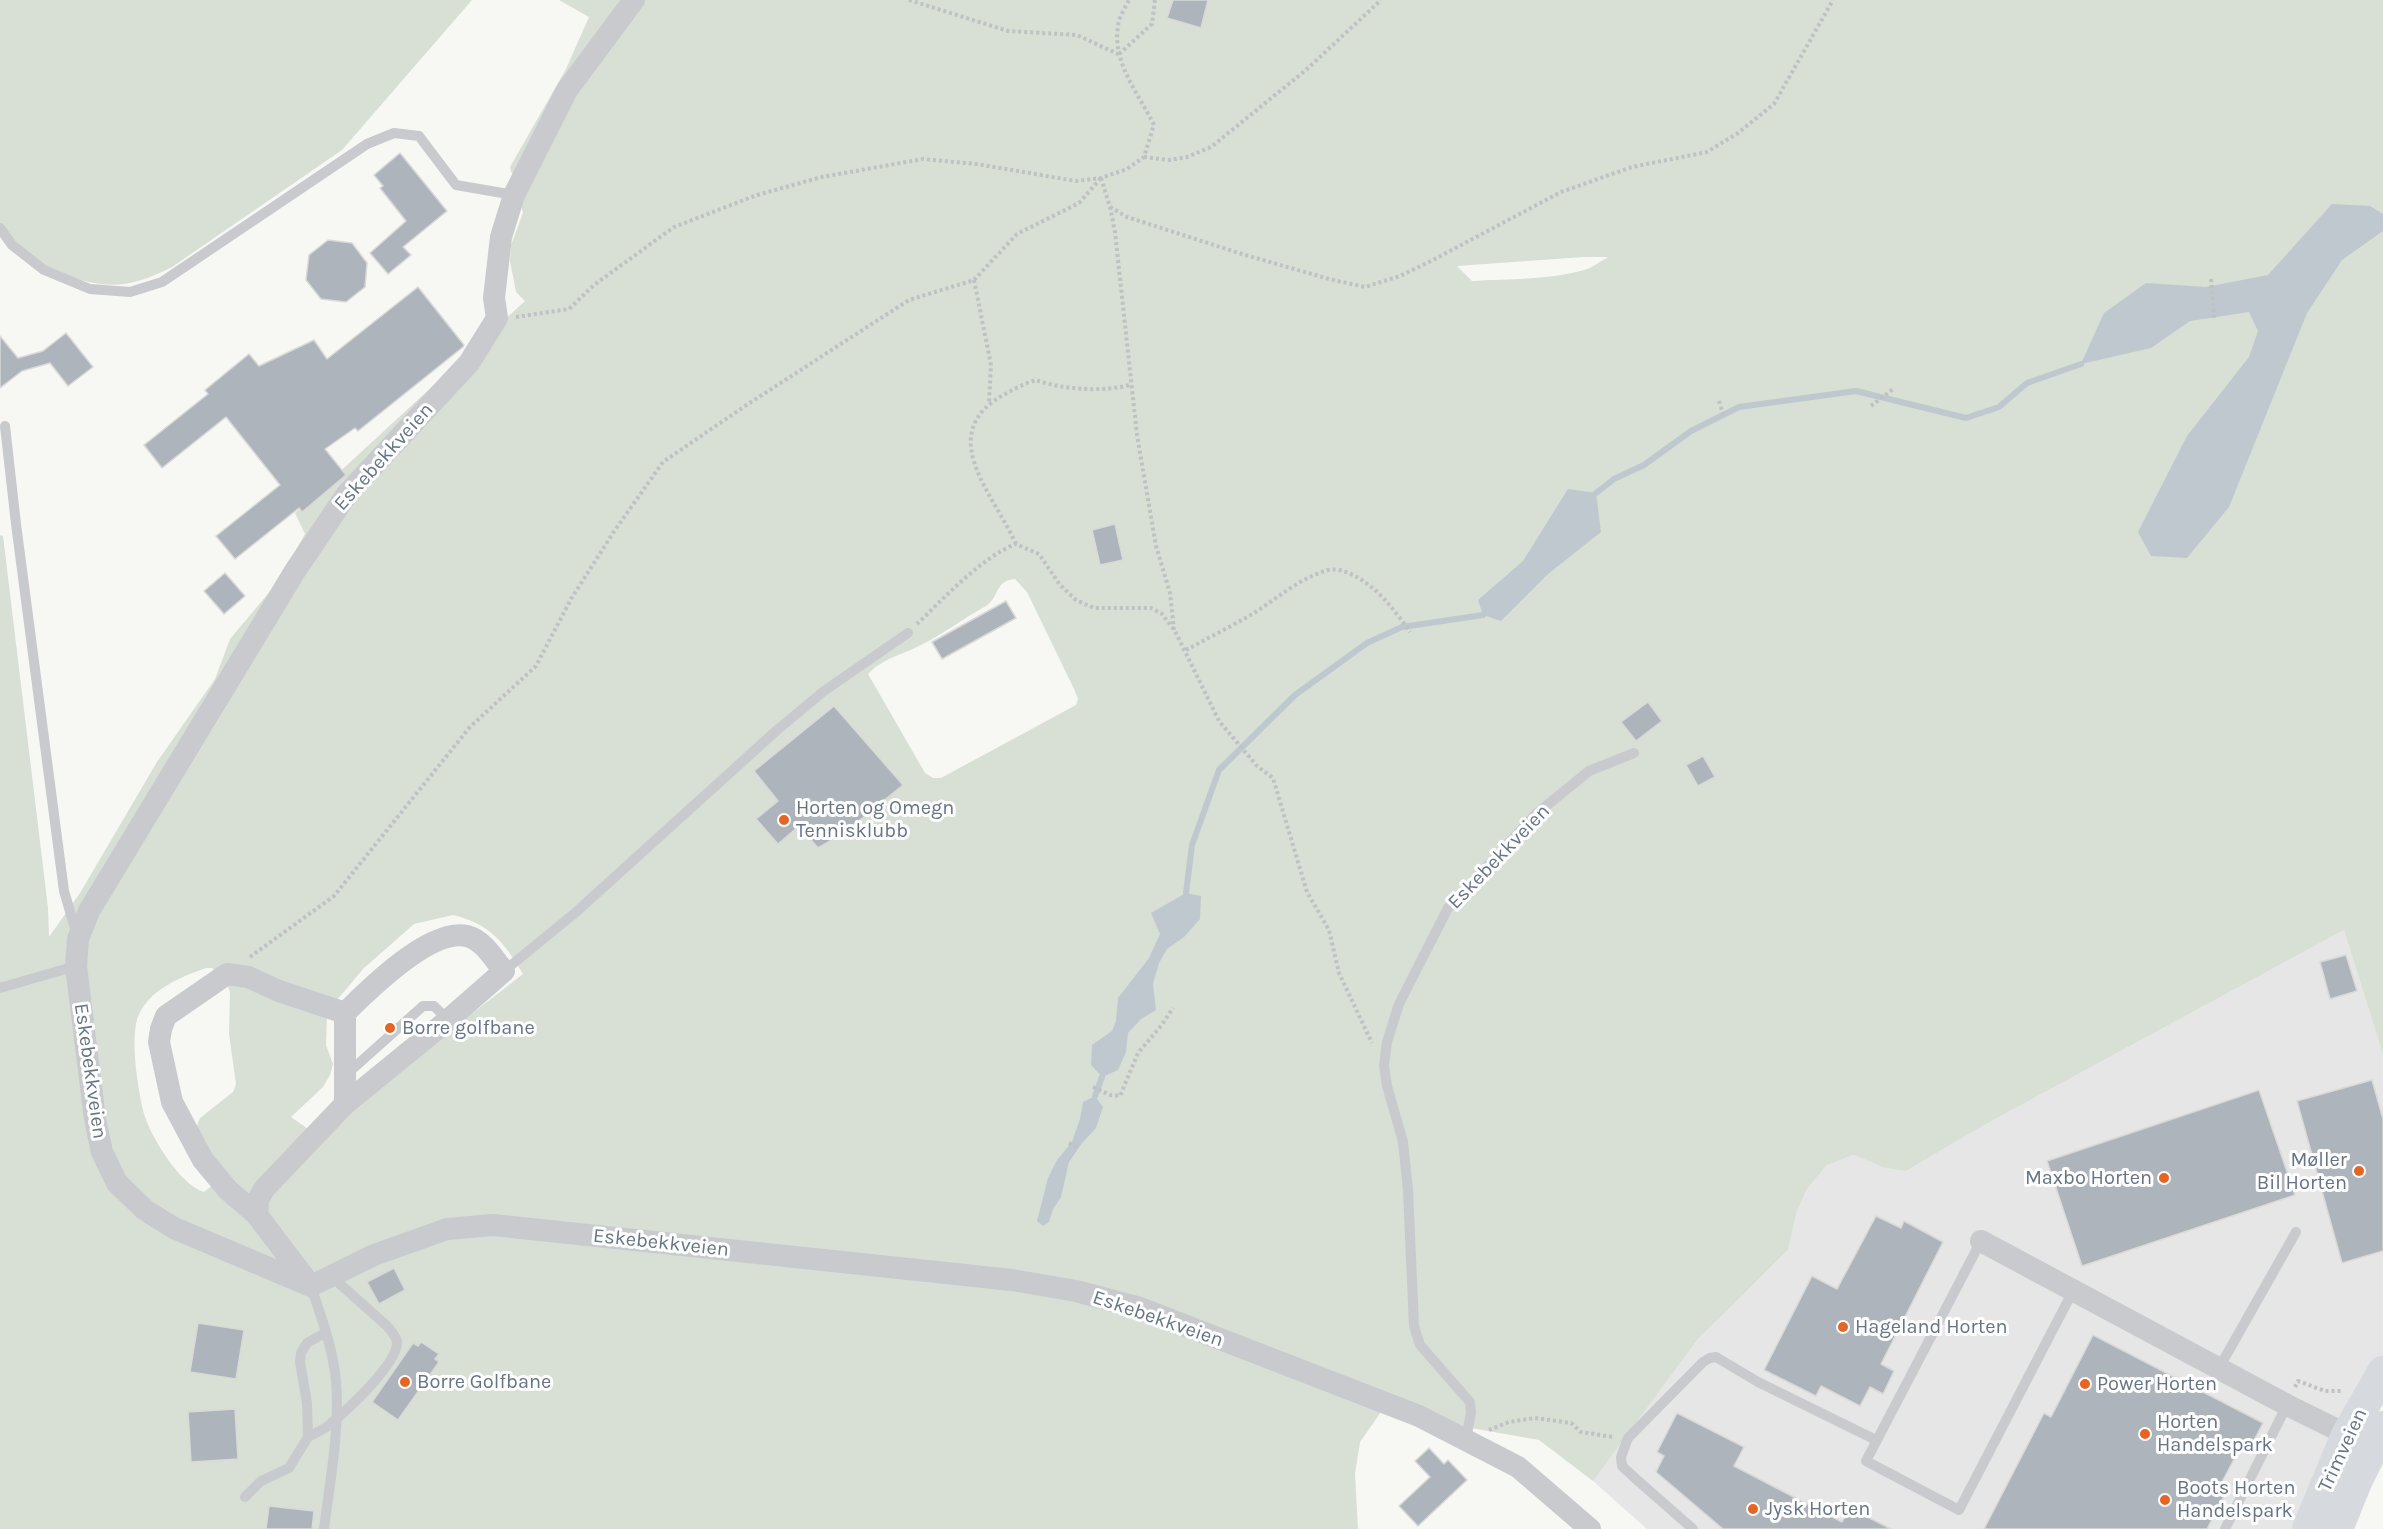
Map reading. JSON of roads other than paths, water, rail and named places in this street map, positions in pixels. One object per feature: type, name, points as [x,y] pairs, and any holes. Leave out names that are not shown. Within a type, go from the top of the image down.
[{"type":"main road","name":"Trimveien","points":[[2337,1529],[2356,1482],[2383,1372]]},
{"type":"main road","name":"Trimveien","points":[[2308,1529],[2368,1436]]},
{"type":"street","points":[[514,195],[567,90],[634,0]]},
{"type":"street","name":"Eskebekkveien","points":[[514,195],[501,237],[494,298],[498,318],[469,363],[347,494],[295,572],[89,911],[78,939],[76,966],[95,1119],[102,1152],[117,1183],[145,1210],[174,1228],[321,1281],[374,1255],[447,1229],[493,1225],[1000,1279],[1069,1289],[1140,1308],[1419,1416],[1518,1467],[1590,1529]]},
{"type":"street","points":[[257,1215],[258,1200],[264,1189],[345,1104],[504,971],[484,947],[467,936],[432,942],[381,977],[345,1013],[345,1104]]},
{"type":"street","points":[[321,1281],[257,1215],[228,1190],[203,1160],[172,1102],[159,1042],[166,1016],[227,974],[248,977],[279,991],[345,1013]]},
{"type":"street","points":[[1981,1241],[2287,1405],[2368,1436]]},
{"type":"lane","points":[[0,228],[12,245],[44,270],[90,289],[130,292],[162,282],[367,144],[394,134],[419,136],[456,185],[514,195]]},
{"type":"lane","name":"Eskebekkveien","points":[[5,426],[64,891],[78,939]]},
{"type":"lane","points":[[504,971],[575,913],[776,731],[824,691],[908,633]]},
{"type":"lane","name":"Eskebekkveien","points":[[1466,1439],[1471,1413],[1470,1402],[1436,1366],[1420,1345],[1414,1326],[1408,1190],[1403,1142],[1387,1086],[1384,1066],[1387,1042],[1399,1004],[1448,908],[1535,815],[1589,771],[1634,753]]},
{"type":"lane","points":[[0,988],[76,966]]},
{"type":"lane","points":[[344,1077],[423,1006],[434,1006],[448,1020]]},
{"type":"lane","points":[[2219,1368],[2296,1232]]},
{"type":"lane","points":[[1981,1241],[1866,1461],[1959,1510],[2073,1291]]},
{"type":"lane","points":[[321,1281],[326,1332],[336,1380],[336,1419],[324,1529]]},
{"type":"lane","points":[[245,1497],[268,1476],[289,1468],[308,1437],[336,1419],[389,1363],[397,1342],[395,1335],[387,1326],[321,1281]]},
{"type":"lane","points":[[308,1437],[307,1403],[300,1362],[301,1353],[307,1343],[326,1332]]},
{"type":"lane","points":[[1693,1529],[1622,1466],[1621,1456],[1628,1438],[1703,1362],[1716,1357],[1758,1382],[1876,1440]]},
{"type":"lane","points":[[2225,1529],[2287,1405]]},
{"type":"waterway","points":[[1596,493],[1614,479],[1644,465],[1691,431],[1739,407],[1856,391],[1966,418],[1999,407],[2027,383],[2081,364]]},
{"type":"waterway","points":[[1186,893],[1192,845],[1219,770],[1295,695],[1367,643],[1402,627],[1483,615]]},
{"type":"waterway","points":[[1095,1096],[1102,1077]]},
{"type":"place","name":"Horten og Omegn Tennisklubb","points":[[784,820]]},
{"type":"place","name":"Borre golfbane","points":[[390,1028]]},
{"type":"place","name":"Møller Bil Horten","points":[[2359,1171]]},
{"type":"place","name":"Maxbo Horten","points":[[2164,1178]]},
{"type":"place","name":"Hageland Horten","points":[[1843,1327]]},
{"type":"place","name":"Borre Golfbane","points":[[405,1382]]},
{"type":"place","name":"Power Horten","points":[[2085,1384]]},
{"type":"place","name":"Horten Handelspark","points":[[2145,1434]]},
{"type":"place","name":"Boots Horten Handelspark","points":[[2165,1500]]},
{"type":"place","name":"Jysk Horten","points":[[1753,1509]]}]
